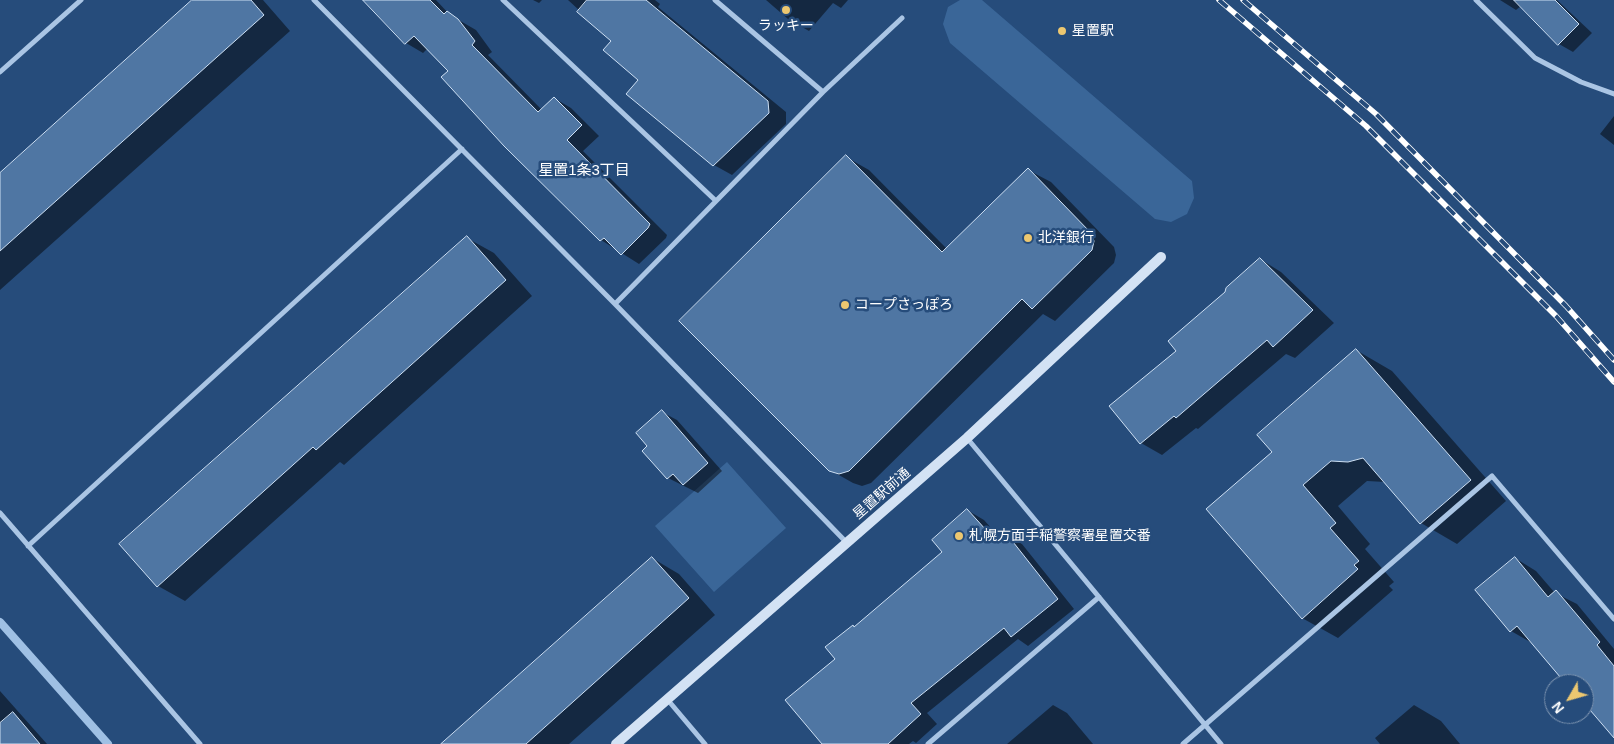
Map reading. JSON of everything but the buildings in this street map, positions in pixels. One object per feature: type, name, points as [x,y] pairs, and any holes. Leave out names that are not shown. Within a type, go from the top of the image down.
[{"type":"street","points":[[0,72],[81,0]]},
{"type":"street","points":[[314,0],[615,304],[847,543]]},
{"type":"street","points":[[503,0],[716,201]]},
{"type":"street","points":[[715,0],[823,92]]},
{"type":"street","points":[[1476,0],[1535,58],[1581,82],[1614,94]]},
{"type":"street","points":[[615,304],[823,92],[902,18]]},
{"type":"street","points":[[28,546],[462,149]]},
{"type":"street","name":"星置駅前通","points":[[616,744],[967,438],[1161,257]]},
{"type":"street","points":[[967,438],[1221,744]]},
{"type":"street","points":[[1183,744],[1492,476],[1614,619]]},
{"type":"street","points":[[0,513],[200,744]]},
{"type":"street","points":[[928,744],[1099,597]]},
{"type":"street","points":[[667,699],[705,744]]},
{"type":"shaded area","points":[[960,0],[982,0],[1192,181],[1194,198],[1187,214],[1171,222],[1155,219],[950,43],[943,24],[948,7]]},
{"type":"shaded area","points":[[727,462],[786,528],[714,592],[655,526]]},
{"type":"waterway","points":[[0,622],[108,744]]},
{"type":"railway","points":[[1219,0],[1366,126],[1556,316],[1614,382]]},
{"type":"railway","points":[[1243,0],[1376,114],[1566,306],[1614,360]]},
{"type":"place","name":"ラッキー","points":[[786,10]]},
{"type":"place","name":"星置駅","points":[[1062,31]]},
{"type":"place","name":"北洋銀行","points":[[1028,238]]},
{"type":"place","name":"コープさっぽろ","points":[[845,305]]},
{"type":"place","name":"札幌方面手稲警察署星置交番","points":[[959,536]]},
{"type":"district","name":"星置1条3丁目","points":[[584,171]]}]
